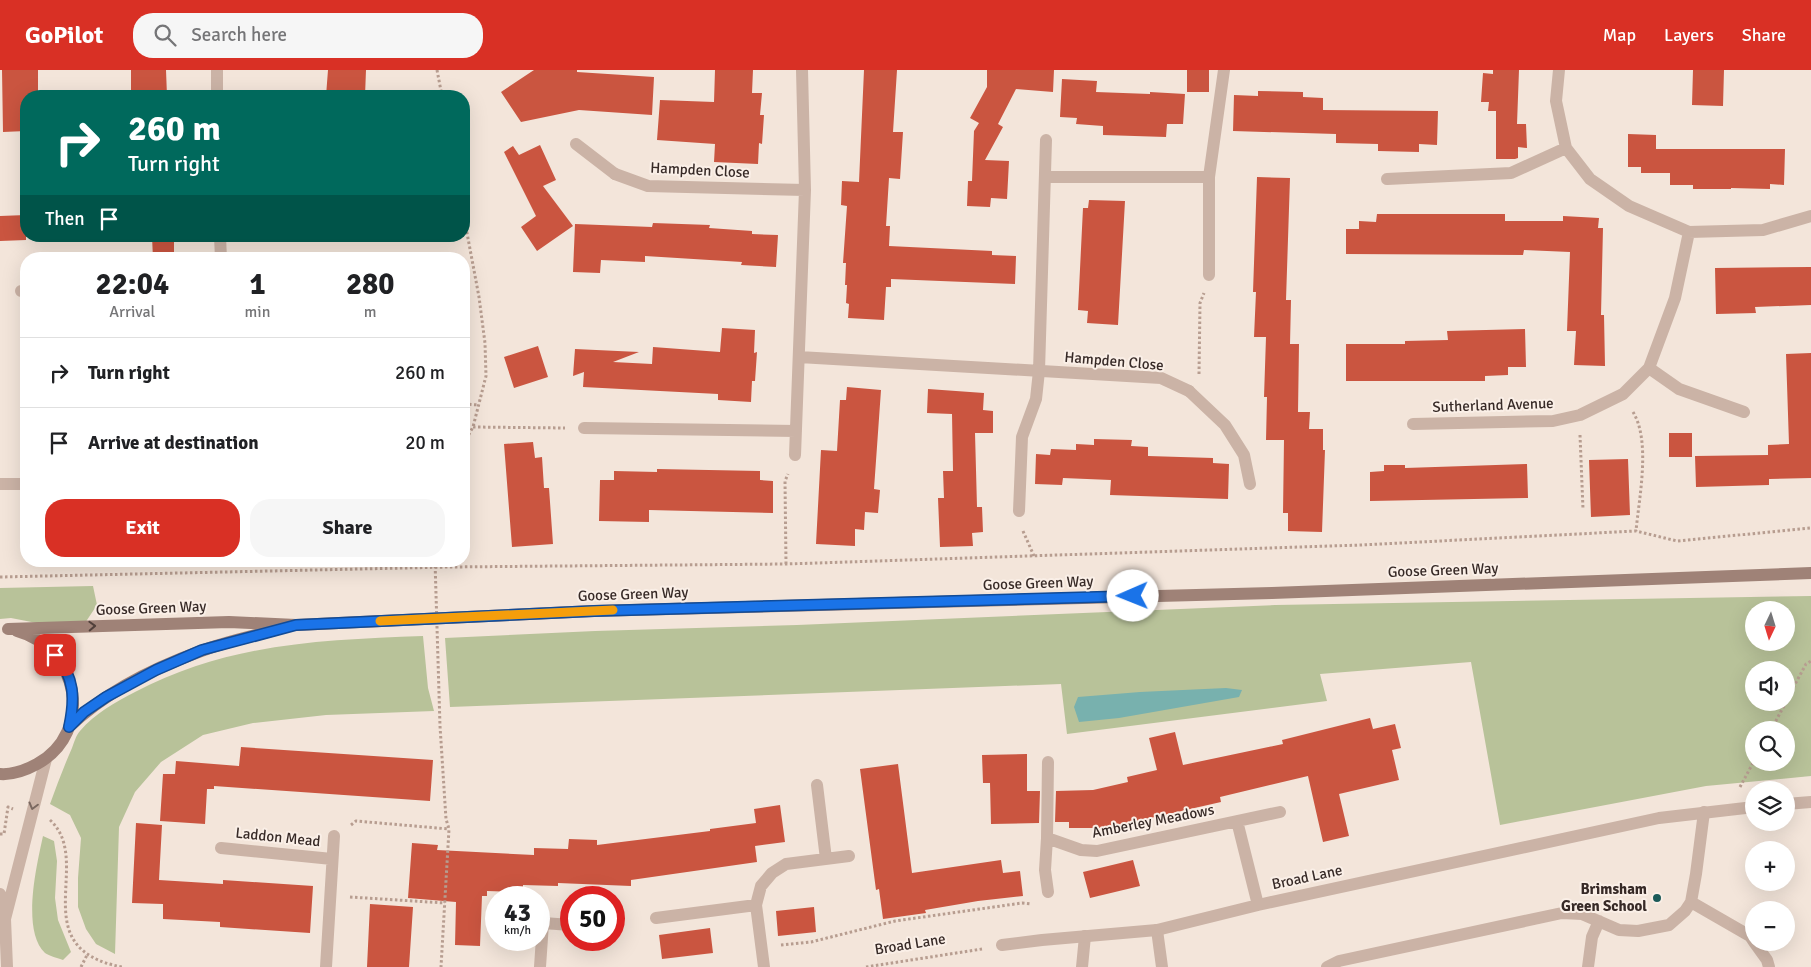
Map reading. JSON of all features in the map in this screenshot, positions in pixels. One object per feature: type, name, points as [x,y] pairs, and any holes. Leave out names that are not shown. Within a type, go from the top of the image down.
[{"type":"main road","name":"Goose Green Way","points":[[4,629],[229,622],[296,625],[594,611],[1272,593],[1811,573]]},
{"type":"main road","name":"Goose Green Way","points":[[69,727],[84,712],[106,697],[156,670],[202,650],[296,625]]},
{"type":"main road","points":[[0,774],[27,770],[46,759],[63,739],[69,727],[74,705],[71,683],[62,663],[48,646],[29,635],[4,629]]},
{"type":"street","points":[[217,70],[217,90]]},
{"type":"street","points":[[795,455],[805,190],[802,70]]},
{"type":"street","points":[[1209,276],[1209,177],[1224,70]]},
{"type":"street","points":[[1560,70],[1556,100],[1566,148],[1590,179],[1629,206],[1689,232],[1763,230],[1811,216]]},
{"type":"street","points":[[1019,511],[1022,437],[1036,400],[1039,371],[1046,140]]},
{"type":"street","name":"Hampden Close","points":[[576,144],[616,174],[648,186],[805,190]]},
{"type":"street","points":[[1387,179],[1511,173],[1566,148]]},
{"type":"street","points":[[1046,177],[1209,177]]},
{"type":"street","name":"Sutherland Avenue","points":[[1413,424],[1553,421],[1580,415],[1623,394],[1649,368],[1675,298],[1689,232]]},
{"type":"street","name":"Hampden Close","points":[[799,357],[1160,378],[1189,391],[1225,425],[1244,455],[1250,484]]},
{"type":"street","points":[[1649,368],[1678,389],[1744,412]]},
{"type":"street","points":[[584,428],[796,431]]},
{"type":"street","points":[[0,484],[20,484]]},
{"type":"street","points":[[3,926],[46,759]]},
{"type":"street","points":[[1048,762],[1045,870],[1048,892]]},
{"type":"street","points":[[816,785],[826,859]]},
{"type":"street","points":[[1795,803],[1811,802]]},
{"type":"street","name":"Broad Lane","points":[[1002,945],[1157,930],[1258,905],[1658,818],[1745,807]]},
{"type":"street","name":"Amberley Meadows","points":[[1047,838],[1081,850],[1097,851],[1280,812]]},
{"type":"street","points":[[1327,967],[1339,961],[1562,913],[1582,914],[1619,930],[1638,931],[1669,925],[1685,911],[1690,902],[1696,874],[1704,812]]},
{"type":"street","name":"Amberley Meadows","points":[[1238,821],[1258,905]]},
{"type":"street","name":"Laddon Mead","points":[[326,967],[334,836]]},
{"type":"street","name":"Laddon Mead","points":[[221,848],[332,859]]},
{"type":"street","points":[[764,967],[756,905],[761,886],[772,873],[786,864],[850,856]]},
{"type":"street","points":[[0,894],[7,967]]},
{"type":"street","points":[[1690,902],[1745,933]]},
{"type":"street","points":[[656,918],[756,905]]},
{"type":"street","points":[[1588,967],[1592,937],[1599,921]]},
{"type":"street","points":[[1157,930],[1162,967]]},
{"type":"street","points":[[1082,967],[1085,936]]},
{"type":"street","points":[[540,951],[540,967]]},
{"type":"street","points":[[1760,951],[1767,960],[1768,967]]},
{"type":"path","points":[[437,70],[441,90]]},
{"type":"path","points":[[469,242],[485,343],[486,376],[470,432]]},
{"type":"path","points":[[1189,391],[1199,376],[1200,303],[1209,276]]},
{"type":"path","points":[[1623,394],[1638,420],[1643,446],[1636,531]]},
{"type":"path","points":[[470,404],[479,404]]},
{"type":"path","points":[[1580,415],[1583,509]]},
{"type":"path","points":[[473,427],[584,428]]},
{"type":"path","points":[[786,564],[785,481],[795,455]]},
{"type":"path","points":[[1019,511],[1022,528],[1034,556]]},
{"type":"path","points":[[470,567],[786,564],[1361,545],[1636,531],[1677,541],[1811,528]]},
{"type":"path","points":[[436,567],[440,726],[446,818],[449,829],[441,967]]},
{"type":"path","points":[[0,577],[458,567]]},
{"type":"path","points":[[1795,685],[1806,664],[1811,661]]},
{"type":"path","points":[[1730,808],[1749,771]]},
{"type":"path","points":[[0,834],[4,834],[8,807],[50,820],[57,826],[63,840],[66,874],[64,906],[67,920],[78,946],[87,955],[108,964],[122,967]]},
{"type":"path","points":[[334,836],[356,821],[449,829]]},
{"type":"path","points":[[761,946],[811,942],[895,921],[1022,903],[1039,904],[1048,892]]},
{"type":"path","points":[[330,896],[445,903]]},
{"type":"path","name":"Broad Lane","points":[[866,967],[1002,945]]},
{"type":"path","points":[[81,967],[87,955]]},
{"type":"green space","points":[[93,586],[97,605],[85,623],[52,626],[11,618],[0,619],[0,588]]},
{"type":"green space","points":[[1811,596],[1811,776],[1706,786],[1500,825],[1471,662],[1320,674],[1327,701],[1067,734],[1061,684],[450,707],[445,638],[1275,605]]},
{"type":"green space","points":[[423,636],[428,688],[434,711],[326,715],[253,723],[203,735],[161,762],[135,792],[119,827],[115,954],[96,944],[86,929],[78,907],[81,838],[70,815],[50,804],[76,737],[86,725],[99,713],[135,692],[205,663],[276,647],[348,640]]},
{"type":"green space","points":[[43,836],[54,841],[57,861],[55,898],[58,920],[71,952],[63,960],[45,953],[38,943],[34,929],[32,913],[33,896]]},
{"type":"water","points":[[1226,688],[1242,690],[1239,697],[1119,718],[1079,722],[1074,707],[1078,697]]},
{"type":"building","points":[[2,70],[38,70],[38,90],[20,90],[20,131],[3,132]]},
{"type":"building","points":[[131,70],[166,70],[167,90],[131,90]]},
{"type":"building","points":[[328,70],[366,70],[365,90],[326,90]]},
{"type":"building","points":[[534,70],[577,70],[577,72],[654,77],[652,115],[579,110],[521,122],[501,92]]},
{"type":"building","points":[[715,70],[753,70],[752,93],[762,93],[760,115],[764,115],[762,144],[759,143],[758,164],[714,162],[715,144],[657,140],[660,100],[714,102]]},
{"type":"building","points":[[864,70],[897,70],[893,132],[903,132],[900,179],[889,178],[886,226],[890,226],[889,246],[992,251],[992,255],[1016,256],[1015,284],[891,279],[891,287],[886,287],[884,320],[848,318],[849,304],[846,303],[847,285],[845,285],[846,263],[843,263],[847,206],[841,205],[842,181],[859,182]]},
{"type":"building","points":[[987,70],[1054,70],[1053,92],[1016,89],[998,124],[1003,127],[985,160],[1009,161],[1007,199],[991,198],[990,207],[967,206],[968,181],[972,181],[974,131],[979,123],[970,118],[987,87]]},
{"type":"building","points":[[1187,70],[1209,70],[1209,92],[1187,92]]},
{"type":"building","points":[[1493,70],[1519,70],[1517,124],[1526,124],[1527,148],[1518,147],[1518,158],[1515,159],[1496,159],[1496,111],[1488,111],[1489,102],[1481,102],[1483,73],[1493,74]]},
{"type":"building","points":[[1693,70],[1724,70],[1723,106],[1692,105]]},
{"type":"building","points":[[1062,79],[1097,81],[1096,92],[1185,94],[1183,124],[1167,124],[1166,137],[1103,135],[1103,126],[1076,124],[1077,118],[1060,117]]},
{"type":"building","points":[[1258,91],[1303,92],[1303,97],[1323,98],[1323,110],[1438,111],[1437,145],[1419,144],[1419,152],[1378,151],[1378,144],[1336,143],[1336,134],[1233,131],[1234,95],[1258,96]]},
{"type":"building","points":[[1628,134],[1656,135],[1656,149],[1785,149],[1784,185],[1770,184],[1770,189],[1693,189],[1693,185],[1670,185],[1670,173],[1641,173],[1641,167],[1628,167]]},
{"type":"building","points":[[540,145],[556,180],[543,186],[573,226],[537,251],[521,227],[536,216],[504,152],[513,146],[519,155]]},
{"type":"building","points":[[1257,177],[1290,178],[1286,300],[1291,300],[1290,344],[1299,344],[1298,412],[1310,412],[1309,429],[1323,429],[1323,450],[1325,450],[1322,532],[1288,531],[1288,513],[1283,513],[1284,440],[1266,440],[1267,397],[1264,397],[1266,337],[1254,337],[1256,292],[1253,292]]},
{"type":"building","points":[[1089,200],[1125,201],[1118,325],[1087,323],[1088,311],[1078,310],[1083,208],[1088,208]]},
{"type":"building","points":[[1377,214],[1505,214],[1505,221],[1563,221],[1563,216],[1599,218],[1598,228],[1603,228],[1601,315],[1604,315],[1605,366],[1574,365],[1576,331],[1567,331],[1570,252],[1524,250],[1523,255],[1346,254],[1346,229],[1359,229],[1359,221],[1376,222]]},
{"type":"building","points":[[20,215],[20,240],[0,241],[0,216]]},
{"type":"building","points":[[653,223],[710,225],[709,228],[752,231],[752,234],[778,235],[776,267],[741,265],[742,262],[645,256],[645,262],[601,260],[600,273],[573,272],[575,224],[652,227]]},
{"type":"building","points":[[152,242],[174,242],[174,252],[153,252]]},
{"type":"building","points":[[1811,267],[1811,305],[1755,307],[1756,313],[1716,314],[1715,268]]},
{"type":"building","points":[[722,328],[755,330],[754,353],[757,352],[755,381],[752,381],[751,402],[718,400],[718,394],[583,387],[584,372],[573,376],[575,349],[639,352],[613,362],[652,364],[653,347],[720,352]]},
{"type":"building","points":[[1525,329],[1526,367],[1508,367],[1508,375],[1485,376],[1485,381],[1346,381],[1346,344],[1405,344],[1405,341],[1448,340],[1447,331]]},
{"type":"building","points":[[538,346],[548,377],[514,388],[504,357]]},
{"type":"building","points":[[1811,353],[1811,478],[1769,479],[1769,485],[1696,487],[1695,456],[1768,455],[1768,445],[1789,444],[1786,354]]},
{"type":"building","points":[[847,387],[881,390],[874,489],[880,490],[878,513],[865,512],[864,530],[855,529],[855,546],[816,544],[821,450],[837,451],[840,400],[846,400]]},
{"type":"building","points":[[928,389],[984,393],[983,410],[993,411],[993,433],[975,433],[977,507],[982,507],[983,532],[972,533],[973,546],[940,547],[938,498],[944,498],[943,471],[953,471],[952,414],[927,413]]},
{"type":"building","points":[[1669,433],[1692,433],[1692,457],[1669,457]]},
{"type":"building","points":[[1094,439],[1132,440],[1131,446],[1148,447],[1148,456],[1213,458],[1213,463],[1229,464],[1228,499],[1110,495],[1111,480],[1063,478],[1062,485],[1035,484],[1036,454],[1050,455],[1051,449],[1076,450],[1076,444],[1094,445]]},
{"type":"building","points":[[533,442],[535,458],[542,457],[544,488],[549,488],[553,544],[512,547],[504,444]]},
{"type":"building","points":[[1628,459],[1630,515],[1591,517],[1589,460]]},
{"type":"building","points":[[1527,464],[1528,498],[1370,501],[1370,472],[1384,471],[1384,465],[1405,465],[1405,468]]},
{"type":"building","points":[[657,469],[760,471],[760,480],[773,481],[773,513],[649,510],[649,522],[599,521],[600,480],[614,480],[614,471],[657,472]]},
{"type":"building","points":[[1370,718],[1373,729],[1395,724],[1401,748],[1392,750],[1399,780],[1339,794],[1349,836],[1323,842],[1308,776],[1220,797],[1221,802],[1124,824],[1125,828],[1069,828],[1069,822],[1055,822],[1056,791],[1093,790],[1128,782],[1127,777],[1157,770],[1149,738],[1175,732],[1183,765],[1283,744],[1282,740]]},
{"type":"building","points":[[241,747],[433,760],[430,801],[214,786],[214,789],[207,789],[205,824],[160,821],[163,774],[175,774],[176,761],[239,766]]},
{"type":"building","points":[[1027,754],[1027,791],[1040,791],[1039,823],[991,824],[990,783],[983,783],[982,755]]},
{"type":"building","points":[[898,764],[912,873],[1001,860],[1003,873],[1020,871],[1023,896],[978,901],[925,910],[926,913],[883,919],[879,889],[876,890],[860,769]]},
{"type":"building","points":[[780,805],[785,842],[755,846],[757,862],[631,880],[631,886],[558,883],[558,886],[485,886],[485,896],[482,896],[480,946],[455,945],[456,902],[408,898],[412,843],[438,845],[437,850],[534,855],[534,848],[568,849],[569,839],[597,840],[597,845],[710,831],[710,829],[756,823],[754,809]]},
{"type":"building","points":[[136,823],[162,825],[159,880],[223,884],[223,880],[313,886],[310,933],[220,927],[220,922],[163,919],[163,904],[132,903]]},
{"type":"building","points":[[1133,860],[1140,886],[1090,898],[1083,872]]},
{"type":"building","points":[[370,904],[413,907],[409,967],[367,967]]},
{"type":"building","points":[[814,907],[816,932],[778,936],[776,911]]},
{"type":"building","points":[[710,928],[713,953],[662,959],[659,935]]},
{"type":"slow traffic","points":[[380,621],[613,610]]},
{"type":"place","name":"Brimsham Green School","points":[[1657,898]]},
{"type":"route","points":[[55,655],[62,663],[71,683],[74,705],[69,727],[84,712],[106,697],[156,670],[202,650],[296,625],[594,611],[1133,596]]}]
